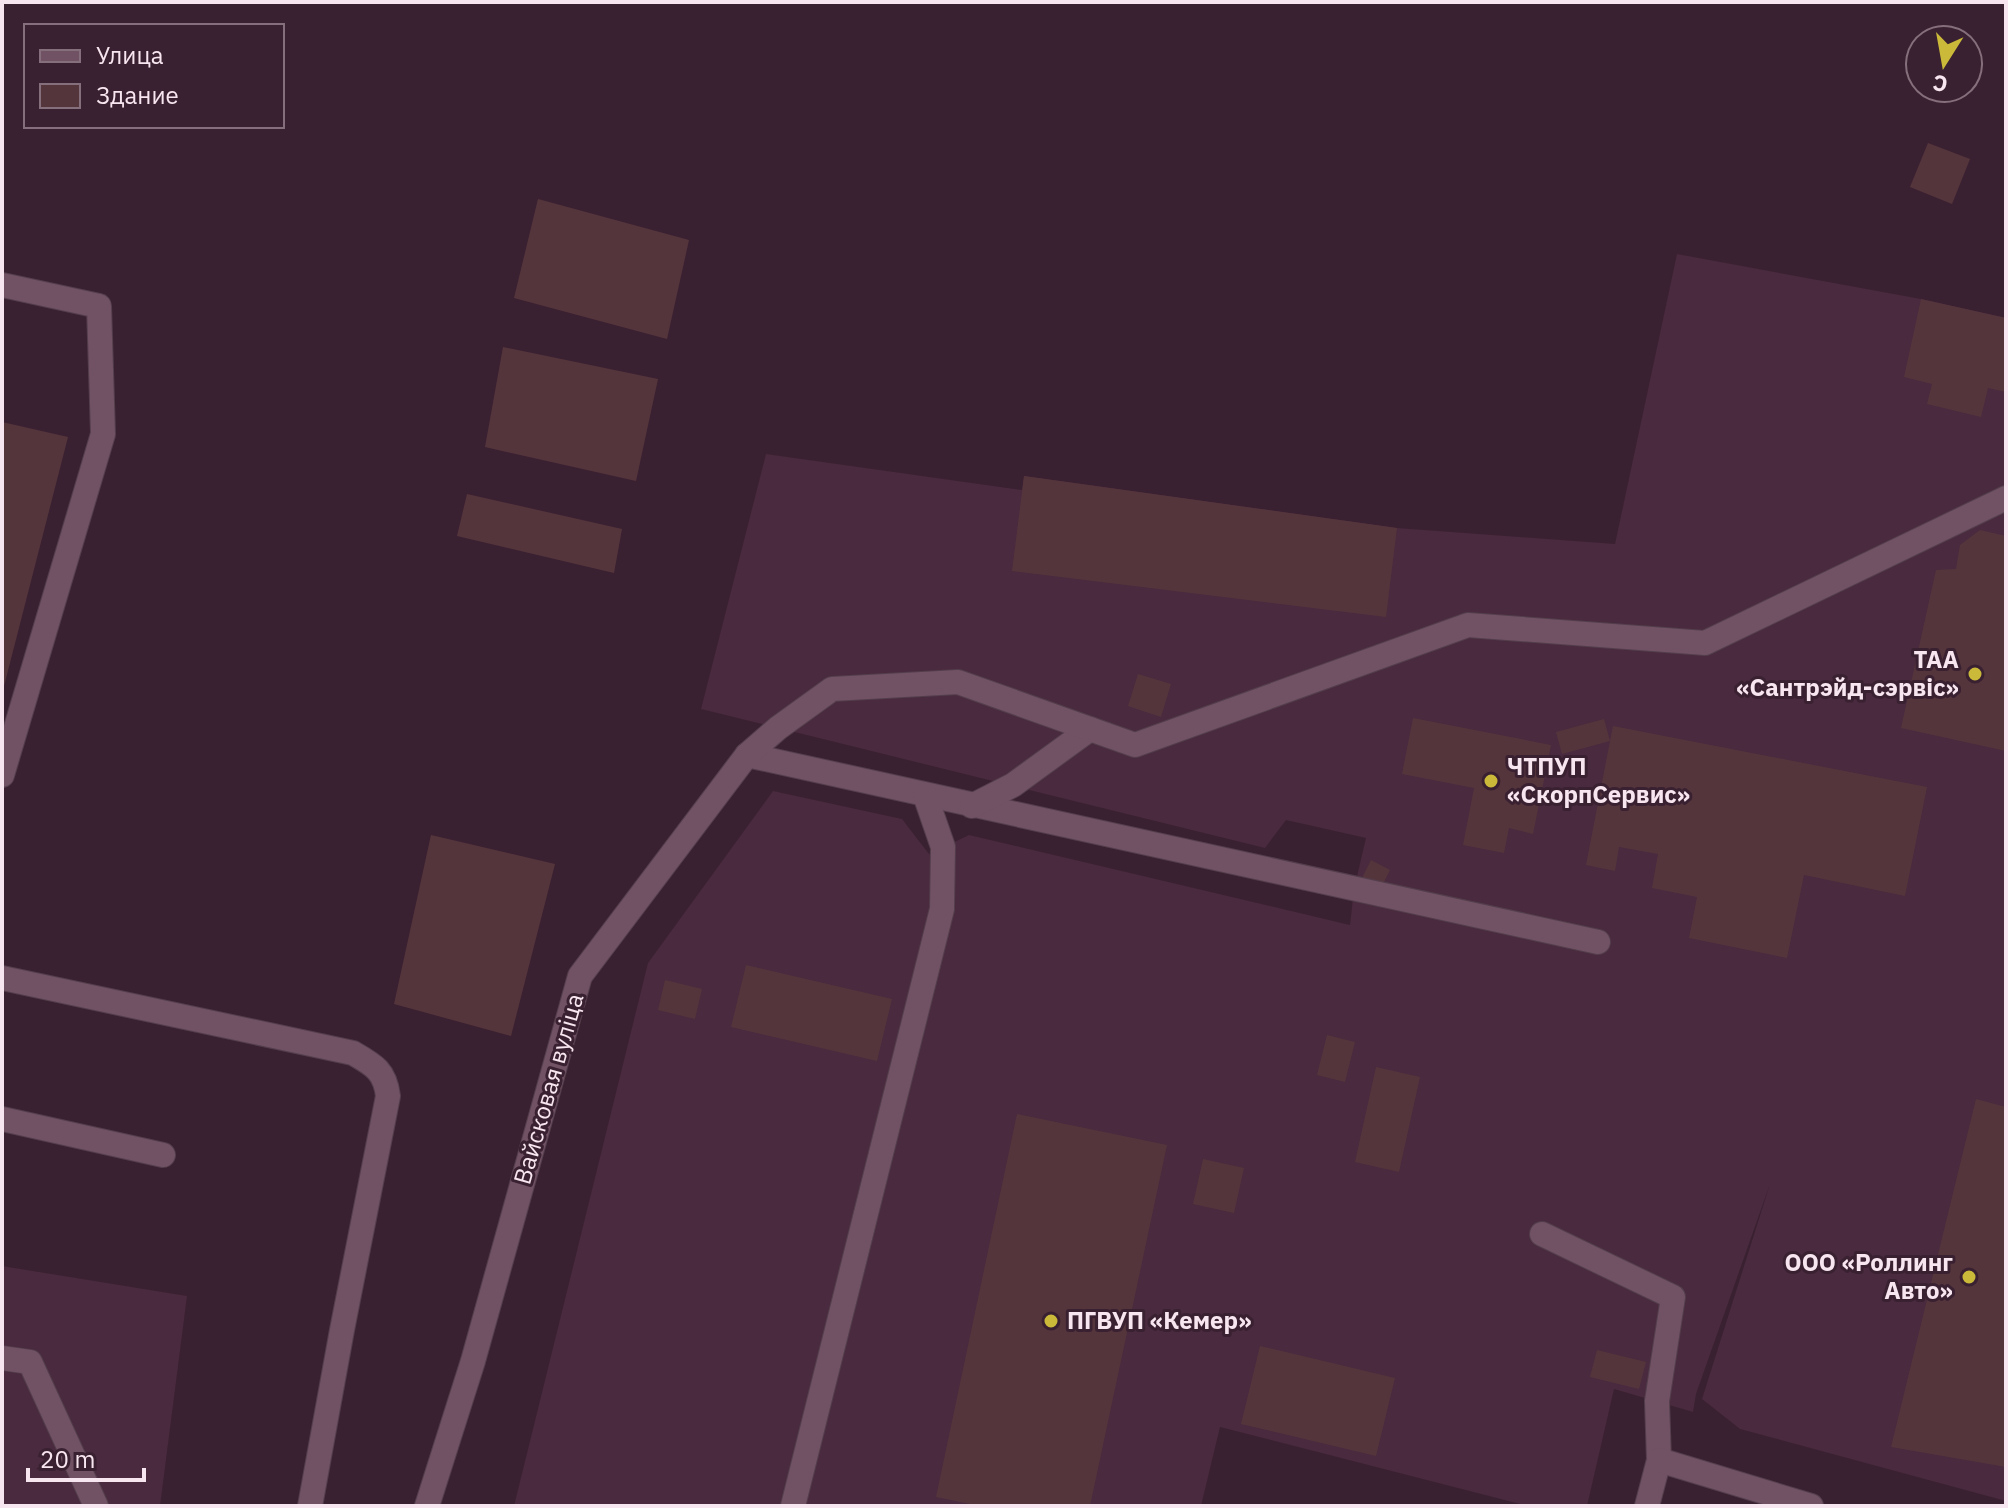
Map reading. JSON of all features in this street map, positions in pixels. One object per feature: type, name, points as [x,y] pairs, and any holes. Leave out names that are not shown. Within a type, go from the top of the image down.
[{"type":"street","points":[[2,285],[99,306],[103,434],[2,775]]},
{"type":"street","name":"Вайсковая вуліца","points":[[427,1506],[473,1361],[580,976],[747,755],[832,689],[958,682],[1135,745],[1468,625],[1705,643],[2006,498]]},
{"type":"street","points":[[972,806],[1013,785],[1090,729]]},
{"type":"street","points":[[747,755],[1598,942]]},
{"type":"street","points":[[793,1506],[942,909],[943,847],[925,795]]},
{"type":"street","points":[[2,978],[353,1053],[374,1065],[387,1082],[388,1096],[310,1506]]},
{"type":"street","points":[[2,1119],[163,1155]]},
{"type":"street","points":[[1542,1234],[1673,1297],[1657,1401],[1659,1460],[1647,1506]]},
{"type":"street","points":[[2,1358],[30,1362],[96,1506]]},
{"type":"street","points":[[1659,1460],[1811,1506]]},
{"type":"shaded area","points":[[1677,254],[1921,299],[2006,318],[2006,1501],[1740,1429],[1702,1399],[1770,1184],[1696,1394],[1693,1412],[1614,1389],[1587,1506],[1528,1506],[1220,1427],[1201,1506],[514,1506],[648,963],[773,791],[902,819],[929,854],[969,835],[1350,925],[1354,889],[1366,838],[1286,820],[1265,848],[701,709],[766,454],[1022,490],[1024,476],[1397,528],[1615,544]]},
{"type":"shaded area","points":[[2,1266],[187,1296],[160,1506],[2,1506]]},
{"type":"building","points":[[1928,143],[1970,159],[1952,204],[1910,187]]},
{"type":"building","points":[[538,199],[689,240],[667,339],[514,298]]},
{"type":"building","points":[[1921,299],[2006,318],[2006,392],[1988,388],[1981,417],[1927,404],[1932,384],[1904,377]]},
{"type":"building","points":[[503,347],[658,379],[636,481],[485,447]]},
{"type":"building","points":[[2,422],[68,437],[3,690],[2,689]]},
{"type":"building","points":[[1024,476],[1397,528],[1386,617],[1012,571]]},
{"type":"building","points":[[467,494],[622,529],[614,573],[457,536]]},
{"type":"building","points":[[1980,530],[2006,536],[2006,751],[1901,728],[1936,570],[1956,569],[1960,545]]},
{"type":"building","points":[[1138,674],[1171,684],[1161,717],[1128,706]]},
{"type":"building","name":"ЧТПУП «СкорпСервис»","points":[[1413,718],[1551,745],[1533,834],[1509,828],[1504,853],[1463,845],[1474,788],[1402,774]]},
{"type":"building","points":[[1604,719],[1610,741],[1562,754],[1556,732]]},
{"type":"building","points":[[1613,726],[1927,787],[1905,896],[1804,875],[1787,958],[1689,938],[1697,897],[1652,888],[1658,854],[1619,847],[1615,871],[1586,865]]},
{"type":"building","points":[[431,835],[555,864],[511,1036],[394,1004]]},
{"type":"building","points":[[1371,860],[1390,870],[1380,890],[1361,880]]},
{"type":"building","points":[[746,965],[892,999],[877,1061],[731,1027]]},
{"type":"building","points":[[665,980],[702,989],[695,1019],[658,1010]]},
{"type":"building","points":[[1327,1035],[1355,1042],[1345,1082],[1317,1075]]},
{"type":"building","points":[[1376,1067],[1420,1077],[1399,1172],[1355,1162]]},
{"type":"building","name":"ООО «Роллинг Авто»","points":[[1976,1099],[2006,1107],[2006,1467],[1891,1447]]},
{"type":"building","name":"ПГВУП «Кемер»","points":[[1017,1114],[1167,1145],[1090,1506],[980,1506],[936,1497]]},
{"type":"building","points":[[1203,1159],[1244,1168],[1234,1213],[1193,1204]]},
{"type":"building","points":[[1260,1346],[1395,1378],[1376,1456],[1241,1424]]},
{"type":"building","points":[[1597,1350],[1646,1362],[1639,1389],[1590,1377]]},
{"type":"place","name":"ТАА «Сантрэйд-сэрвіс»","points":[[1975,674]]},
{"type":"place","name":"ЧТПУП «СкорпСервис»","points":[[1491,781]]},
{"type":"place","name":"ООО «Роллинг Авто»","points":[[1969,1277]]},
{"type":"place","name":"ПГВУП «Кемер»","points":[[1051,1321]]}]
